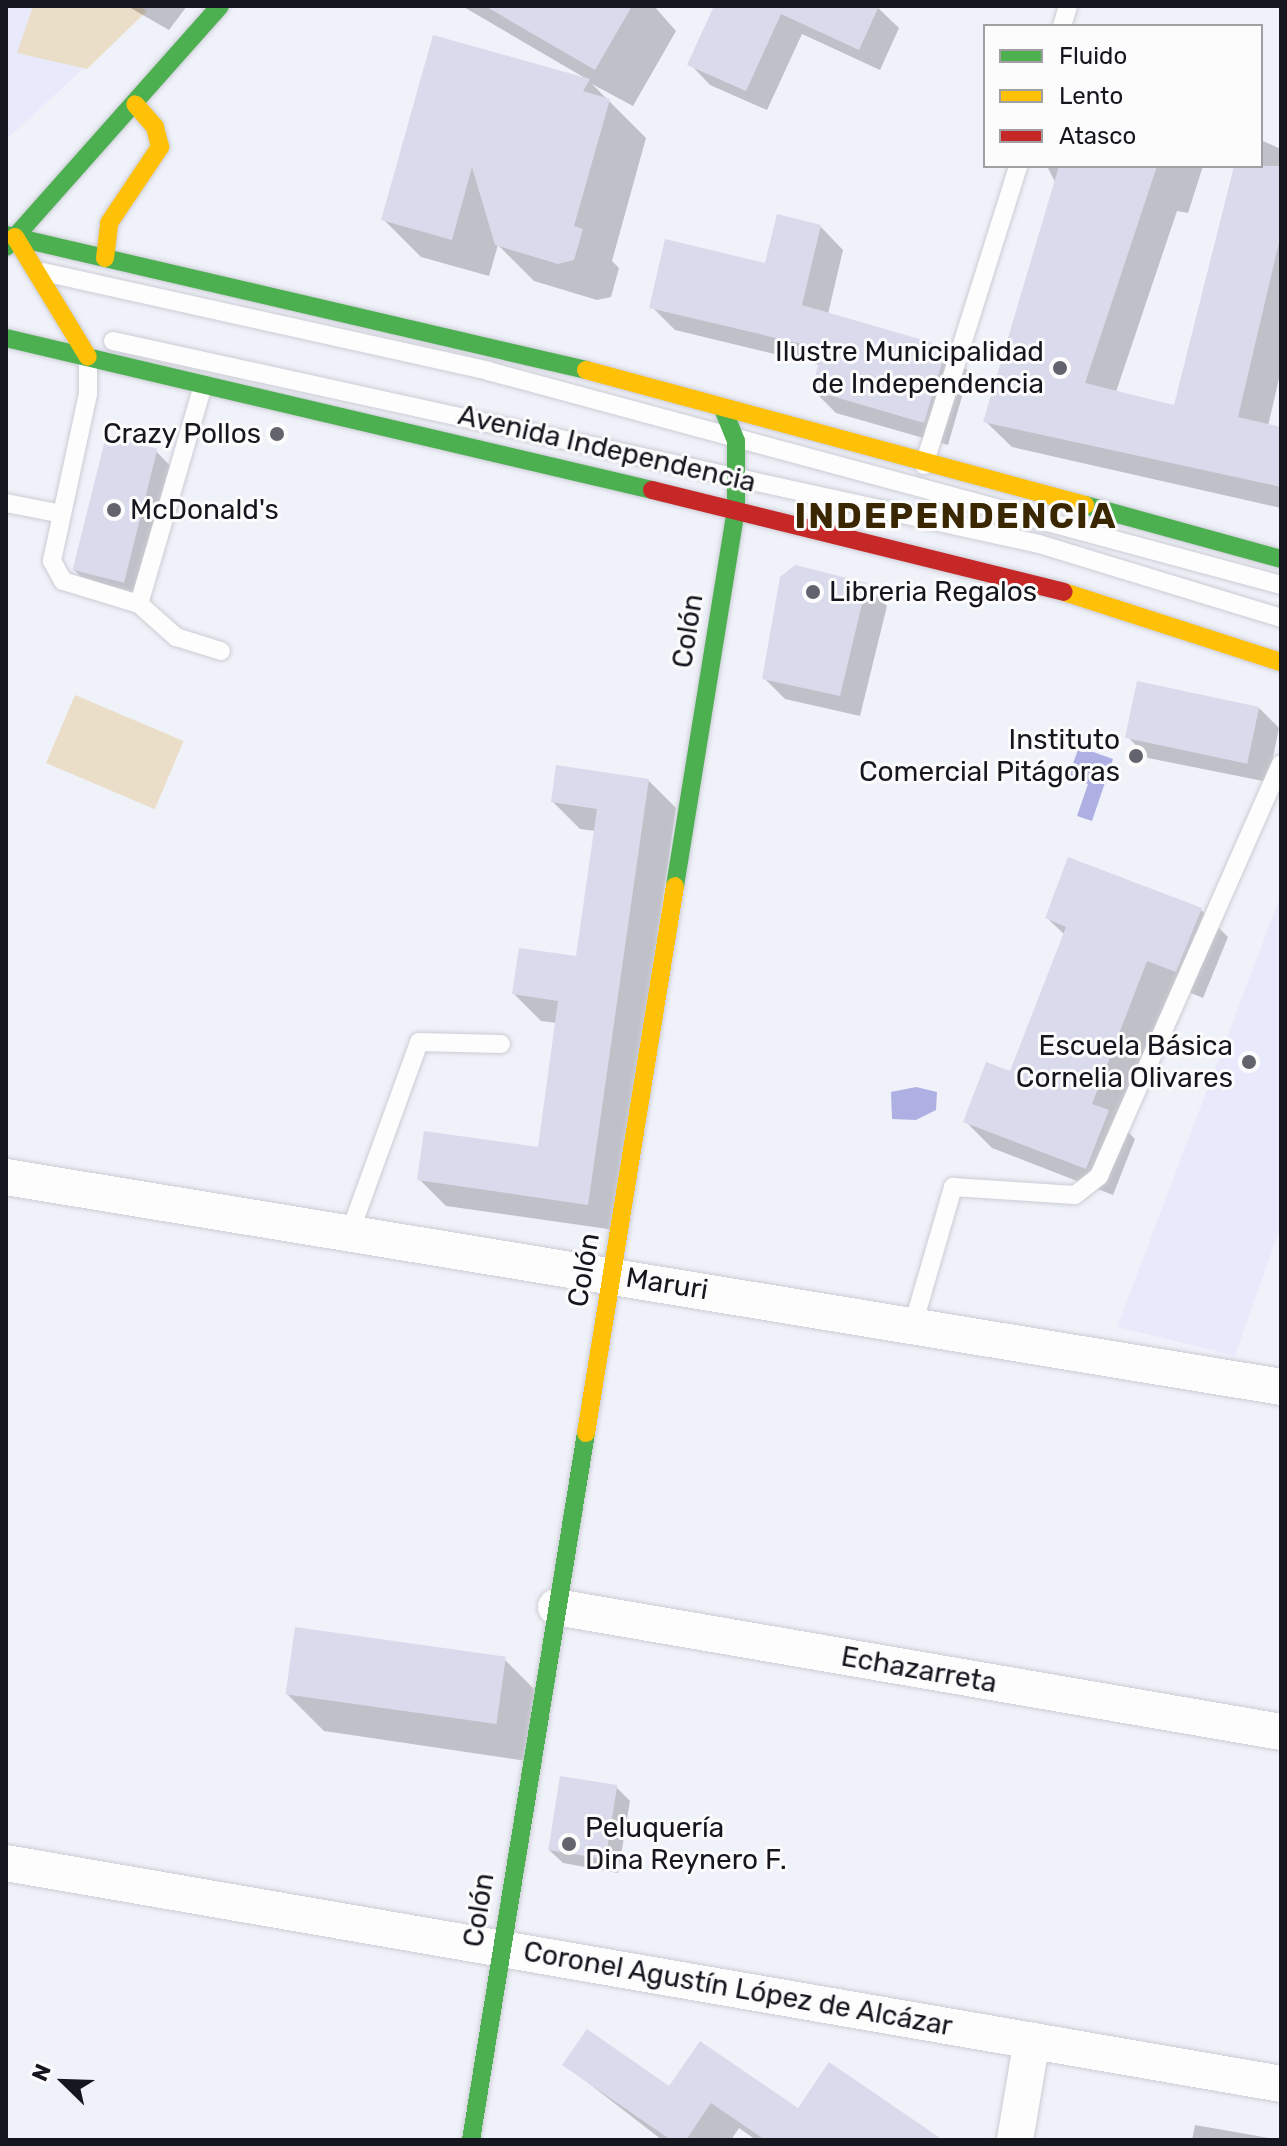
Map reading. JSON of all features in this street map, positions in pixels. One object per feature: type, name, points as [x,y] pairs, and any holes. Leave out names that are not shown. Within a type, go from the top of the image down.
[{"type":"main road","points":[[9,240],[135,104],[220,6]]},
{"type":"main road","points":[[105,258],[109,223],[160,147],[155,127],[135,104]]},
{"type":"main road","points":[[9,240],[105,258],[503,347],[924,466],[1281,559]]},
{"type":"main road","points":[[9,240],[32,269],[66,330],[88,357]]},
{"type":"main road","name":"Avenida Independencia","points":[[6,338],[736,508],[1082,595],[1275,658]]},
{"type":"main road","name":"Colón","points":[[471,2140],[736,508],[739,478],[736,441],[724,411]]},
{"type":"street","name":"Maruri","points":[[6,1177],[1281,1387]]},
{"type":"street","name":"Echazarreta","points":[[556,1607],[1281,1732]]},
{"type":"street","name":"Coronel Agustín López de Alcázar","points":[[6,1863],[1281,2084]]},
{"type":"street","points":[[1015,2140],[1032,2040]]},
{"type":"lane","points":[[924,466],[1017,168]]},
{"type":"lane","points":[[6,264],[488,371],[736,441],[1281,585]]},
{"type":"lane","points":[[6,316],[1039,544],[1281,618]]},
{"type":"lane","points":[[88,357],[88,394],[57,513],[52,561],[63,581],[139,604],[176,637],[221,651]]},
{"type":"lane","points":[[139,604],[203,384]]},
{"type":"lane","points":[[736,508],[773,485]]},
{"type":"lane","points":[[6,503],[57,513]]},
{"type":"lane","points":[[913,1325],[953,1187],[1075,1195],[1099,1176],[1281,764]]},
{"type":"lane","points":[[350,1232],[419,1042],[501,1044]]},
{"type":"shaded area","points":[[6,6],[151,6],[6,140]]},
{"type":"shaded area","points":[[33,6],[139,6],[147,11],[87,69],[17,53]]},
{"type":"shaded area","points":[[75,695],[184,741],[155,809],[46,763]]},
{"type":"shaded area","name":"Escuela Básica Cornelia Olivares","points":[[1280,897],[1281,1226],[1235,1356],[1117,1327]]},
{"type":"water","points":[[1079,747],[1113,759],[1092,821],[1077,816],[1088,784],[1068,777]]},
{"type":"water","points":[[916,1087],[937,1092],[936,1110],[916,1120],[892,1119],[891,1092]]},
{"type":"building","points":[[485,6],[632,6],[595,70]]},
{"type":"building","points":[[714,6],[879,6],[859,50],[781,14],[746,91],[687,65]]},
{"type":"building","points":[[433,35],[590,79],[583,91],[610,99],[574,226],[583,229],[574,260],[558,264],[495,245],[472,167],[452,240],[381,220]]},
{"type":"building","points":[[1281,166],[1281,234],[1238,417],[1281,427],[1281,487],[983,422],[1058,168],[1156,168],[1085,383],[1174,405],[1233,168]]},
{"type":"building","points":[[777,214],[821,225],[802,305],[947,347],[924,423],[811,390],[823,349],[649,308],[665,239],[765,263]]},
{"type":"building","name":"McDonald's","points":[[106,436],[157,449],[124,583],[73,570]]},
{"type":"building","points":[[795,565],[867,583],[840,696],[762,679],[780,577]]},
{"type":"building","points":[[1137,681],[1259,707],[1247,764],[1125,738]]},
{"type":"building","points":[[556,765],[649,779],[588,1205],[417,1180],[424,1131],[538,1147],[558,1001],[512,994],[519,948],[576,956],[597,809],[551,802]]},
{"type":"building","points":[[1068,857],[1202,908],[1176,972],[1147,961],[1092,1104],[1109,1110],[1086,1169],[963,1122],[986,1062],[1010,1071],[1066,927],[1045,918]]},
{"type":"building","points":[[295,1627],[506,1657],[496,1724],[286,1694]]},
{"type":"building","points":[[560,1776],[617,1785],[606,1859],[548,1850]]},
{"type":"building","points":[[587,2029],[669,2086],[700,2041],[798,2108],[829,2062],[943,2140],[765,2140],[711,2103],[686,2140],[671,2140],[562,2065]]},
{"type":"traffic: fast","points":[[6,247],[220,6]]},
{"type":"traffic: fast","points":[[6,235],[586,370]]},
{"type":"traffic: fast","points":[[6,338],[652,490]]},
{"type":"traffic: fast","points":[[675,886],[736,508],[736,441],[724,411]]},
{"type":"traffic: fast","points":[[1085,505],[1281,559]]},
{"type":"traffic: fast","points":[[471,2140],[586,1433]]},
{"type":"traffic: slow","points":[[105,258],[109,223],[160,147],[155,127],[135,104]]},
{"type":"traffic: slow","points":[[15,237],[88,357]]},
{"type":"traffic: slow","points":[[586,370],[1085,505]]},
{"type":"traffic: slow","points":[[1064,592],[1281,662]]},
{"type":"traffic: slow","points":[[586,1433],[675,886]]},
{"type":"traffic: jam","points":[[652,490],[1064,592]]},
{"type":"place","name":"Ilustre Municipalidad de Independencia","points":[[1060,368]]},
{"type":"place","name":"Crazy Pollos","points":[[277,434]]},
{"type":"place","name":"McDonald's","points":[[114,510]]},
{"type":"place","name":"Libreria Regalos","points":[[813,592]]},
{"type":"place","name":"Instituto Comercial Pitágoras","points":[[1136,756]]},
{"type":"place","name":"Escuela Básica Cornelia Olivares","points":[[1249,1062]]},
{"type":"place","name":"Peluquería Dina Reynero F.","points":[[569,1844]]},
{"type":"district","name":"INDEPENDENCIA","points":[[956,516]]}]
